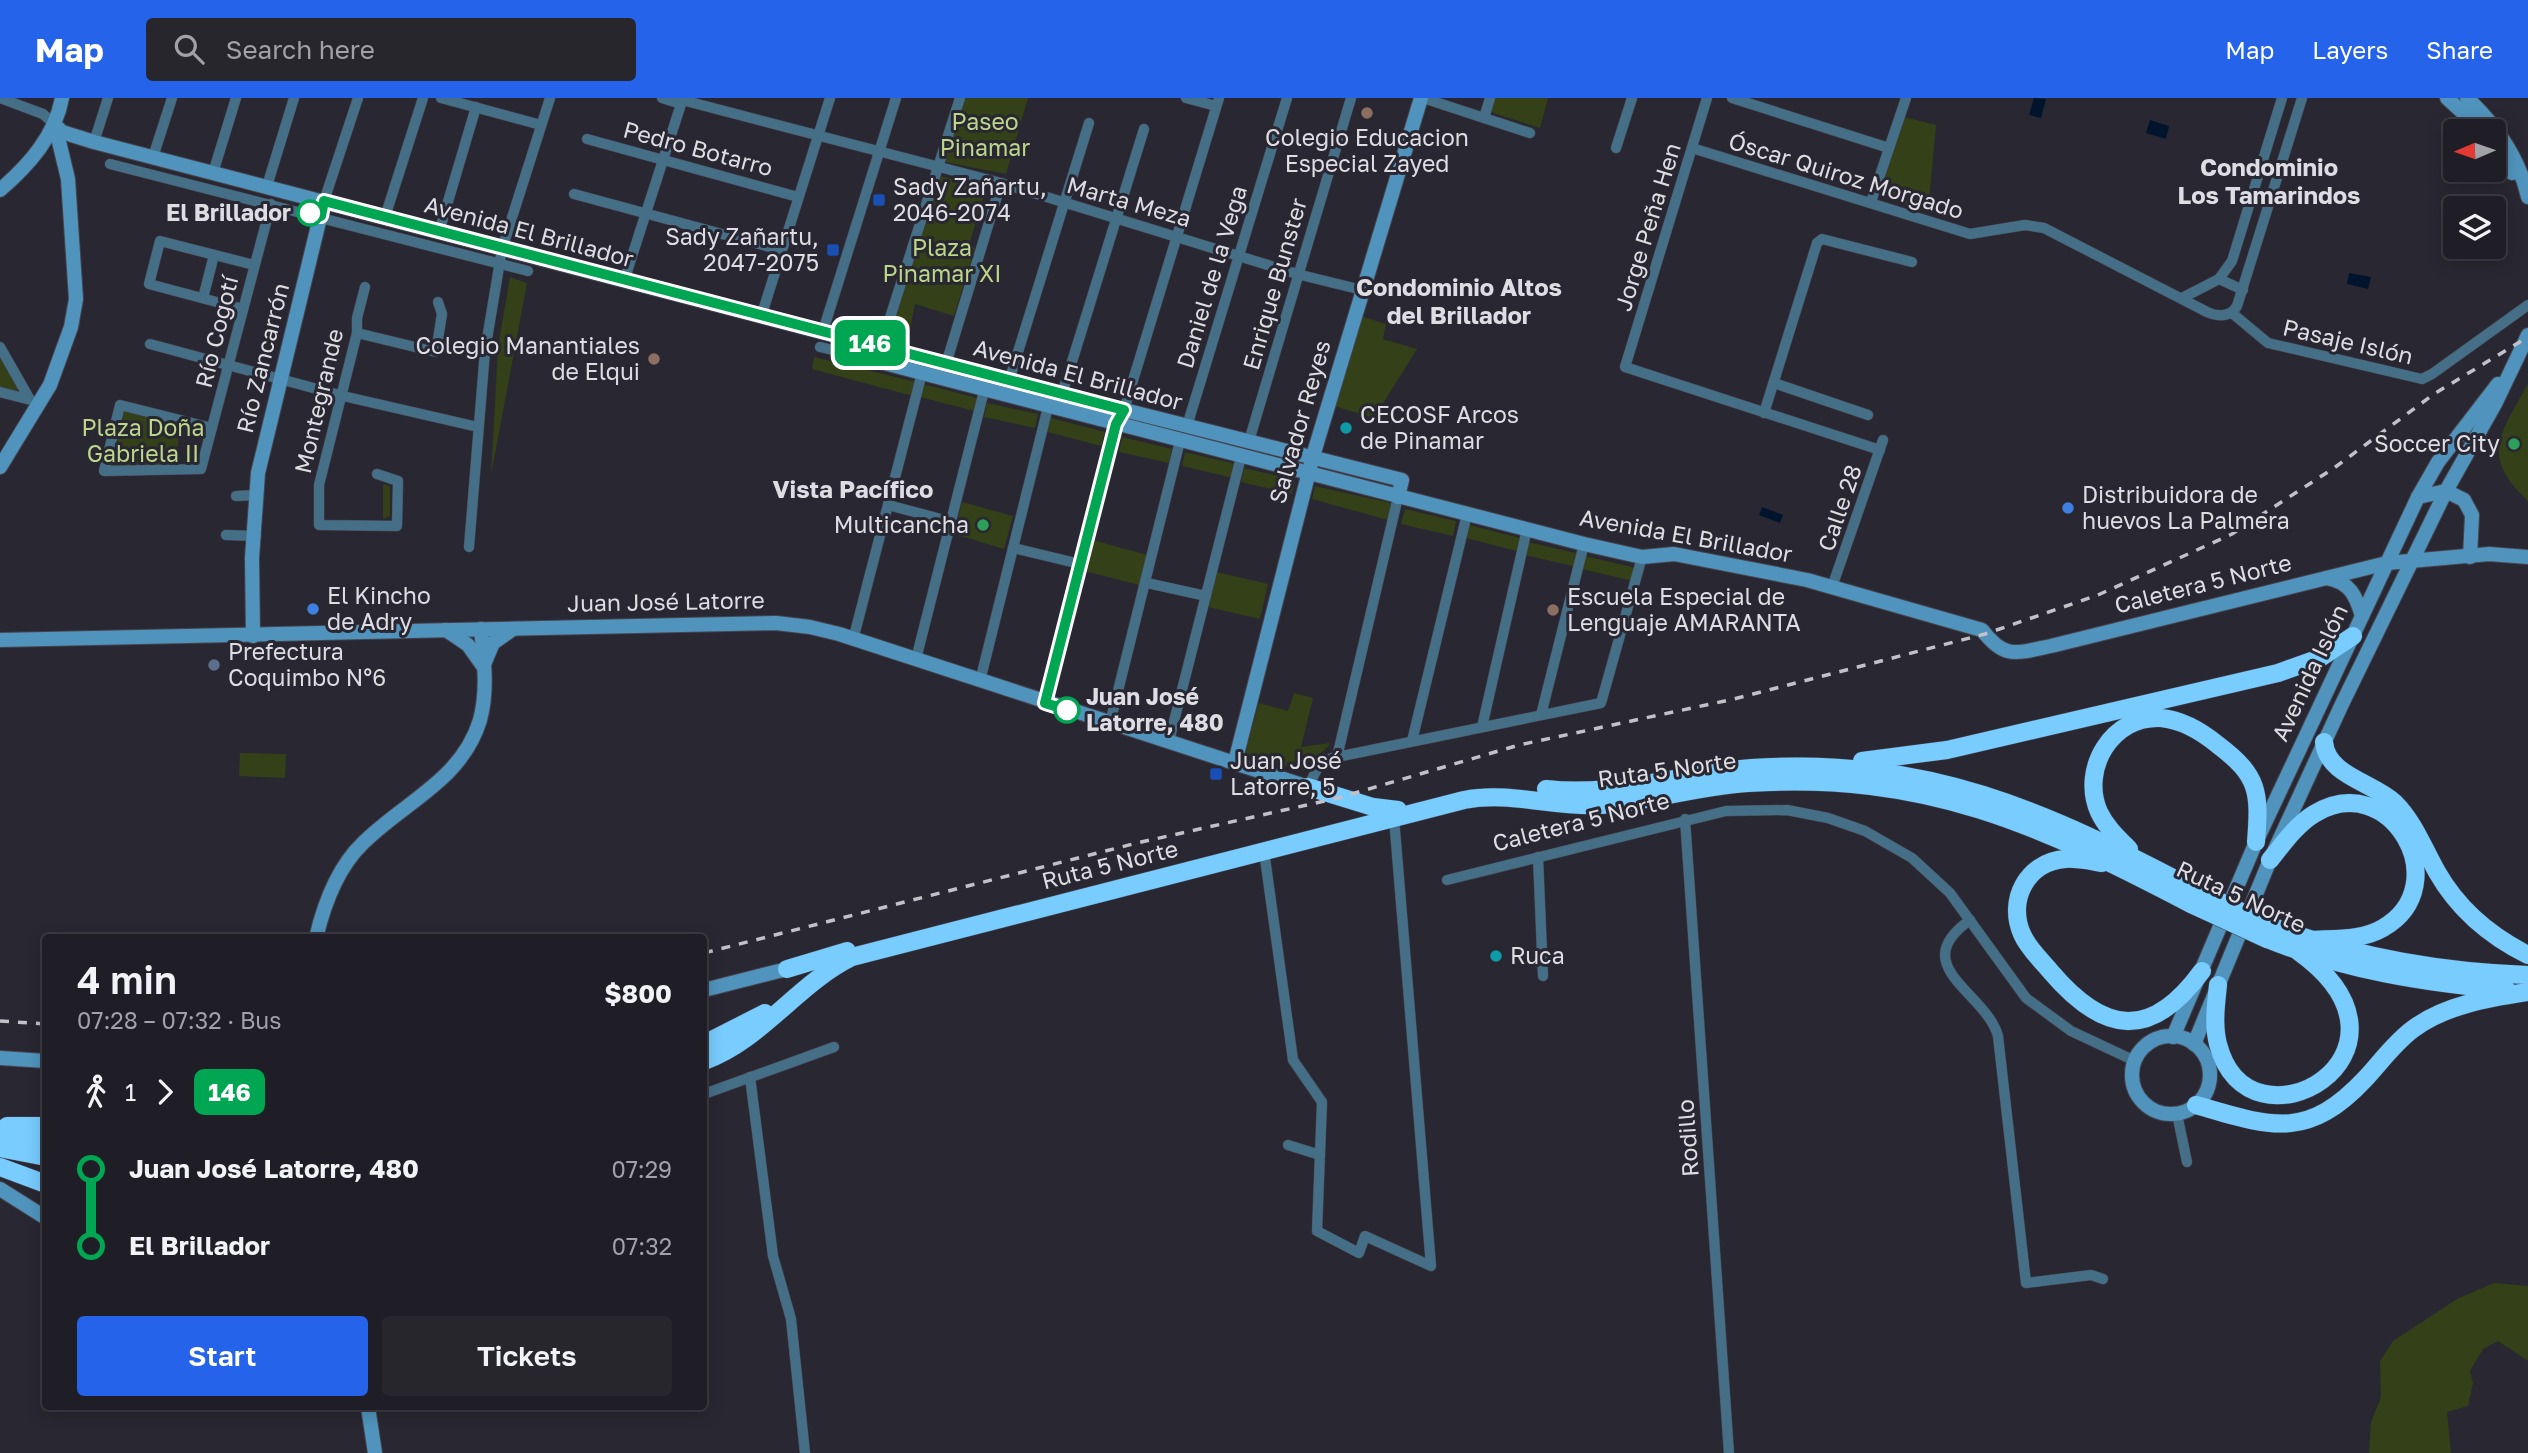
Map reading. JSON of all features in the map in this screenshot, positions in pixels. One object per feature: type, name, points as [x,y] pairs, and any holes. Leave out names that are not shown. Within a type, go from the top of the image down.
[{"type":"highway","points":[[1793,766],[1915,756],[2025,732],[2293,669],[2328,654],[2353,636]]},
{"type":"highway","points":[[2142,861],[2103,820],[2094,796],[2094,779],[2100,755],[2110,739],[2131,724],[2150,719],[2171,720],[2191,726],[2245,766],[2257,794],[2256,842]]},
{"type":"highway","points":[[2324,742],[2328,756],[2336,766],[2378,790],[2397,805],[2444,884],[2463,908],[2501,940],[2528,955]]},
{"type":"highway","name":"Ruta 5 Norte","points":[[707,1060],[743,1042],[817,978],[852,957],[1264,851],[1498,787],[1598,791],[1710,772],[1793,766],[1879,771],[1973,790],[2057,820],[2142,861],[2193,897]]},
{"type":"highway","name":"Ruta 5 Norte","points":[[707,1043],[759,1017],[819,968],[850,950],[1343,823],[1493,796],[1601,805],[1717,786],[1826,782],[1903,790],[1971,805],[2046,831],[2122,868],[2269,932],[2400,977],[2528,991]]},
{"type":"highway","points":[[1308,787],[1396,814]]},
{"type":"highway","points":[[1338,798],[1344,808],[1343,823]]},
{"type":"highway","points":[[2218,985],[2216,1035],[2221,1054],[2231,1070],[2245,1084],[2262,1092],[2286,1095],[2309,1089],[2324,1080],[2340,1061],[2348,1038],[2349,1021],[2337,989],[2304,946],[2362,936],[2381,929],[2398,916],[2409,899],[2415,879],[2414,858],[2407,838],[2395,822],[2379,811],[2360,804],[2340,804],[2320,810],[2304,821],[2270,860]]},
{"type":"highway","points":[[2122,868],[2065,859],[2038,868],[2022,885],[2017,901],[2019,925],[2028,945],[2078,1002],[2092,1012],[2118,1020],[2142,1019],[2165,1009],[2202,971]]},
{"type":"highway","name":"Ruta 5 Norte","points":[[2304,946],[2417,966],[2528,975]]},
{"type":"highway","points":[[787,969],[850,950]]},
{"type":"highway","points":[[2196,1105],[2262,1124],[2288,1124],[2312,1118],[2346,1098],[2395,1045],[2426,1021],[2473,1003],[2528,991]]},
{"type":"highway","points":[[0,1126],[42,1126]]},
{"type":"highway","points":[[0,1133],[42,1141]]},
{"type":"highway","points":[[0,1148],[42,1156]]},
{"type":"highway","points":[[0,1167],[42,1183]]},
{"type":"street","points":[[0,190],[29,162],[55,125],[62,98]]},
{"type":"street","points":[[94,142],[108,98]]},
{"type":"street","points":[[153,158],[172,98]]},
{"type":"street","points":[[213,173],[236,98]]},
{"type":"street","points":[[267,186],[294,98]]},
{"type":"street","name":"Río Zancarrón","points":[[253,636],[252,565],[260,463],[323,209],[358,98]]},
{"type":"street","points":[[384,217],[423,98]]},
{"type":"street","points":[[442,98],[541,125]]},
{"type":"street","points":[[468,547],[488,330],[501,256],[550,98]]},
{"type":"street","name":"Marta Meza","points":[[662,98],[1001,183],[1297,274],[1362,290]]},
{"type":"street","points":[[761,317],[830,98]]},
{"type":"street","points":[[877,361],[829,332],[896,98]]},
{"type":"street","points":[[881,346],[960,98]]},
{"type":"street","points":[[1045,703],[1116,424],[1124,410],[1218,102],[1186,98]]},
{"type":"street","name":"Daniel de la Vega","points":[[1187,426],[1287,98]]},
{"type":"street","name":"Enrique Bunster","points":[[1249,441],[1351,98]]},
{"type":"street","points":[[1422,98],[1530,133]]},
{"type":"street","name":"Salvador Reyes","points":[[1235,762],[1313,456],[1422,98]]},
{"type":"street","points":[[1484,118],[1490,98]]},
{"type":"street","points":[[1616,148],[1632,98]]},
{"type":"street","name":"Jorge Peña Hen","points":[[1707,98],[1625,367],[1765,413]]},
{"type":"street","points":[[1732,98],[1889,148]]},
{"type":"street","points":[[1871,202],[1906,98]]},
{"type":"street","points":[[2182,298],[2219,279],[2232,261],[2282,98]]},
{"type":"street","points":[[2232,313],[2243,290],[2302,98]]},
{"type":"street","points":[[2447,98],[2470,119]]},
{"type":"street","points":[[2467,98],[2489,120],[2508,146],[2528,197]]},
{"type":"street","points":[[0,99],[18,100],[48,117],[55,125],[68,180],[76,299],[62,356],[50,385],[33,401],[0,467]]},
{"type":"street","points":[[624,281],[682,101]]},
{"type":"street","points":[[439,232],[476,107]]},
{"type":"street","points":[[1009,381],[1089,123]]},
{"type":"street","name":"Avenida El Brillador","points":[[55,125],[62,132],[94,142],[267,186],[323,209],[501,256],[624,281],[1402,480],[1398,497]]},
{"type":"street","points":[[1062,394],[1144,129]]},
{"type":"street","name":"Pedro Botarro","points":[[587,139],[798,197]]},
{"type":"street","name":"Óscar Quiroz Morgado","points":[[1692,148],[1970,234],[2025,225],[2044,228],[2212,314],[2232,313]]},
{"type":"street","name":"Avenida El Brillador","points":[[110,164],[271,204],[384,217],[439,232],[501,256],[528,271]]},
{"type":"street","points":[[2506,165],[2528,209]]},
{"type":"street","points":[[946,364],[1001,183]]},
{"type":"street","points":[[574,194],[781,250]]},
{"type":"street","name":"Río Cogotí","points":[[212,428],[120,405],[104,471],[201,469],[230,366],[271,204]]},
{"type":"street","points":[[1765,413],[1817,243],[1822,239],[1912,262]]},
{"type":"street","points":[[243,309],[149,284],[160,241],[254,265]]},
{"type":"street","points":[[203,298],[214,255]]},
{"type":"street","points":[[2219,279],[2243,290]]},
{"type":"street","name":"Montegrande","points":[[365,287],[357,318],[357,333],[319,485],[319,525],[397,526],[398,481],[377,474]]},
{"type":"street","points":[[357,333],[436,352],[442,314],[438,302]]},
{"type":"street","name":"Pasaje Islón","points":[[2232,313],[2261,340],[2422,379],[2528,305]]},
{"type":"street","name":"Avenida Islón","points":[[2194,1044],[2270,860],[2324,742],[2446,491],[2526,342]]},
{"type":"street","name":"Avenida Islón","points":[[2174,1037],[2256,842],[2418,497],[2438,462],[2526,342]]},
{"type":"street","points":[[150,344],[342,396],[478,427]]},
{"type":"street","points":[[0,347],[33,401]]},
{"type":"street","name":"Avenida El Brillador","points":[[820,347],[1584,544],[1642,556],[1674,554],[1832,587],[1982,630],[1990,643],[2006,652]]},
{"type":"street","points":[[853,640],[922,373]]},
{"type":"street","points":[[1774,383],[1867,415]]},
{"type":"street","points":[[916,659],[984,391]]},
{"type":"street","points":[[0,392],[33,401]]},
{"type":"street","points":[[980,681],[1048,407]]},
{"type":"street","name":"Calle 28","points":[[1765,413],[1882,445],[1832,587]]},
{"type":"street","points":[[1110,723],[1147,583],[1180,441]]},
{"type":"street","points":[[1169,741],[1241,457]]},
{"type":"street","points":[[2418,497],[2446,491],[2461,497],[2470,510],[2470,556]]},
{"type":"street","points":[[236,496],[257,495]]},
{"type":"street","points":[[1337,757],[1398,497]]},
{"type":"street","points":[[888,505],[952,522]]},
{"type":"street","points":[[1412,741],[1467,514]]},
{"type":"street","points":[[1482,727],[1527,529]]},
{"type":"street","points":[[226,536],[256,536]]},
{"type":"street","points":[[1541,715],[1584,544]]},
{"type":"street","points":[[1013,548],[1080,564]]},
{"type":"street","points":[[1308,787],[1318,767],[1337,757],[1601,703],[1642,556]]},
{"type":"street","name":"Caletera 5 Norte","points":[[2006,652],[2050,646],[2387,563],[2470,556],[2528,557]]},
{"type":"street","points":[[2322,578],[2340,582],[2350,589],[2362,616]]},
{"type":"street","points":[[1147,583],[1206,596]]},
{"type":"street","name":"Juan José Latorre","points":[[0,640],[776,623],[810,627],[916,659],[1308,787]]},
{"type":"street","points":[[484,667],[493,643],[516,628]]},
{"type":"street","points":[[317,934],[331,891],[348,859],[391,818],[446,776],[463,756],[480,720],[484,694],[481,629]]},
{"type":"street","points":[[446,630],[468,645],[484,667]]},
{"type":"street","name":"Caletera 5 Norte","points":[[1447,880],[1726,811],[1766,809],[1808,813],[1847,823],[1882,839],[1917,862],[1950,893],[2011,981],[2043,1013],[2071,1031],[2135,1061]]},
{"type":"street","points":[[1264,851],[1293,1060],[1322,1101],[1317,1231],[1359,1253],[1364,1236],[1431,1266],[1396,814]]},
{"type":"street","name":"Rodillo","points":[[1685,819],[1729,1453]]},
{"type":"street","points":[[1538,857],[1544,976]]},
{"type":"street","points":[[1970,920],[1953,937],[1946,964],[1951,976],[1989,1014],[1998,1036],[2026,1283],[2091,1275],[2103,1279]]},
{"type":"street","points":[[707,989],[787,969]]},
{"type":"street","points":[[2174,1037],[2194,1044],[2205,1058],[2210,1074],[2206,1091],[2196,1105],[2177,1114],[2159,1112],[2144,1103],[2134,1087],[2135,1061],[2150,1042],[2174,1037]]},
{"type":"street","points":[[707,1093],[834,1047]]},
{"type":"street","points":[[0,1058],[42,1061]]},
{"type":"street","points":[[750,1077],[773,1256],[791,1319],[804,1453]]},
{"type":"street","points":[[2177,1114],[2187,1162]]},
{"type":"street","points":[[1287,1145],[1320,1156]]},
{"type":"street","points":[[0,1189],[42,1215]]},
{"type":"street","points":[[368,1410],[375,1453]]},
{"type":"green space","name":"Paseo Pinamar","points":[[965,98],[1028,98],[1006,174],[945,162]]},
{"type":"green space","points":[[1494,98],[1548,98],[1540,128],[1490,112]]},
{"type":"green space","points":[[1904,117],[1936,125],[1928,212],[1882,197],[1880,192]]},
{"type":"green space","name":"Plaza Pinamar XI","points":[[939,176],[982,186],[985,191],[969,245],[975,248],[954,316],[915,304],[908,338],[890,335]]},
{"type":"green space","points":[[510,277],[527,283],[491,475],[498,347]]},
{"type":"green space","points":[[1361,316],[1386,324],[1383,339],[1417,349],[1374,418],[1334,406]]},
{"type":"green space","points":[[0,353],[22,387],[16,391],[0,387]]},
{"type":"green space","points":[[814,357],[916,382],[913,396],[812,369]]},
{"type":"green space","points":[[923,384],[977,398],[974,411],[920,397]]},
{"type":"green space","name":"Soccer City","points":[[2528,384],[2528,501],[2504,471],[2500,444],[2509,417]]},
{"type":"green space","points":[[987,403],[1038,414],[1035,428],[984,417]]},
{"type":"green space","name":"Plaza Doña Gabriela II","points":[[123,409],[181,423],[174,470],[109,467]]},
{"type":"green space","points":[[1048,417],[1105,432],[1101,446],[1044,431]]},
{"type":"green space","points":[[1122,437],[1172,449],[1169,463],[1119,452]]},
{"type":"green space","points":[[1185,452],[1236,464],[1233,478],[1182,466]]},
{"type":"green space","points":[[1244,468],[1295,480],[1292,494],[1241,482]]},
{"type":"green space","points":[[383,484],[390,486],[390,516],[383,519]]},
{"type":"green space","points":[[1315,486],[1391,503],[1388,520],[1312,499]]},
{"type":"green space","name":"Multicancha","points":[[962,502],[1013,516],[1004,549],[954,534]]},
{"type":"green space","points":[[1405,509],[1456,521],[1453,536],[1401,524]]},
{"type":"green space","points":[[1469,525],[1520,538],[1517,551],[1466,538]]},
{"type":"green space","points":[[1093,540],[1147,555],[1139,585],[1085,571]]},
{"type":"green space","points":[[1528,542],[1580,554],[1577,567],[1525,555]]},
{"type":"green space","points":[[1585,556],[1636,568],[1633,581],[1582,569]]},
{"type":"green space","points":[[1217,572],[1268,584],[1260,619],[1208,607]]},
{"type":"green space","points":[[1294,693],[1313,698],[1301,747],[1330,743],[1310,761],[1304,771],[1245,754],[1259,703],[1288,711]]},
{"type":"green space","points":[[240,753],[286,754],[285,778],[239,776]]},
{"type":"green space","points":[[2494,1283],[2528,1286],[2528,1361],[2498,1341],[2483,1349],[2470,1371],[2473,1383],[2468,1406],[2447,1412],[2451,1453],[2369,1453],[2371,1422],[2381,1397],[2380,1361],[2393,1341],[2457,1299]]},
{"type":"water","points":[[2034,98],[2046,99],[2041,118],[2029,115]]},
{"type":"water","points":[[2150,120],[2169,126],[2166,139],[2146,133]]},
{"type":"water","points":[[2349,273],[2371,277],[2368,289],[2347,284]]},
{"type":"water","points":[[1762,507],[1783,515],[1780,523],[1759,515]]},
{"type":"railway","points":[[707,952],[1137,843],[1338,798],[1519,745],[1734,699],[1985,634],[2098,595],[2232,534],[2334,468],[2434,394],[2528,337]]},
{"type":"railway","points":[[0,1021],[42,1024]]},
{"type":"bus line","name":"146","points":[[310,213],[321,216],[324,201],[1124,410],[1116,424],[1045,703],[1067,710]]},
{"type":"place","name":"Colegio Educacion Especial Zayed","points":[[1367,113]]},
{"type":"place","name":"Sady Zañartu, 2046-2074","points":[[879,200]]},
{"type":"place","name":"El Brillador","points":[[310,213]]},
{"type":"place","name":"Sady Zañartu, 2047-2075","points":[[833,250]]},
{"type":"place","name":"Colegio Manantiales de Elqui","points":[[654,359]]},
{"type":"place","name":"CECOSF Arcos de Pinamar","points":[[1346,428]]},
{"type":"place","name":"Soccer City","points":[[2514,444]]},
{"type":"place","name":"Distribuidora de huevos La Palmera","points":[[2068,508]]},
{"type":"place","name":"Multicancha","points":[[983,525]]},
{"type":"place","name":"El Kincho de Adry","points":[[313,609]]},
{"type":"place","name":"Escuela Especial de Lenguaje AMARANTA","points":[[1553,610]]},
{"type":"place","name":"Prefectura Coquimbo N°6","points":[[214,665]]},
{"type":"place","name":"Juan José Latorre, 480","points":[[1067,710]]},
{"type":"place","name":"Juan José Latorre, 5","points":[[1216,774]]},
{"type":"place","name":"Ruca","points":[[1496,956]]},
{"type":"district","name":"Condominio Los Tamarindos","points":[[2269,182]]},
{"type":"district","name":"Condominio Altos del Brillador","points":[[1459,302]]},
{"type":"district","name":"Vista Pacífico","points":[[853,490]]}]
